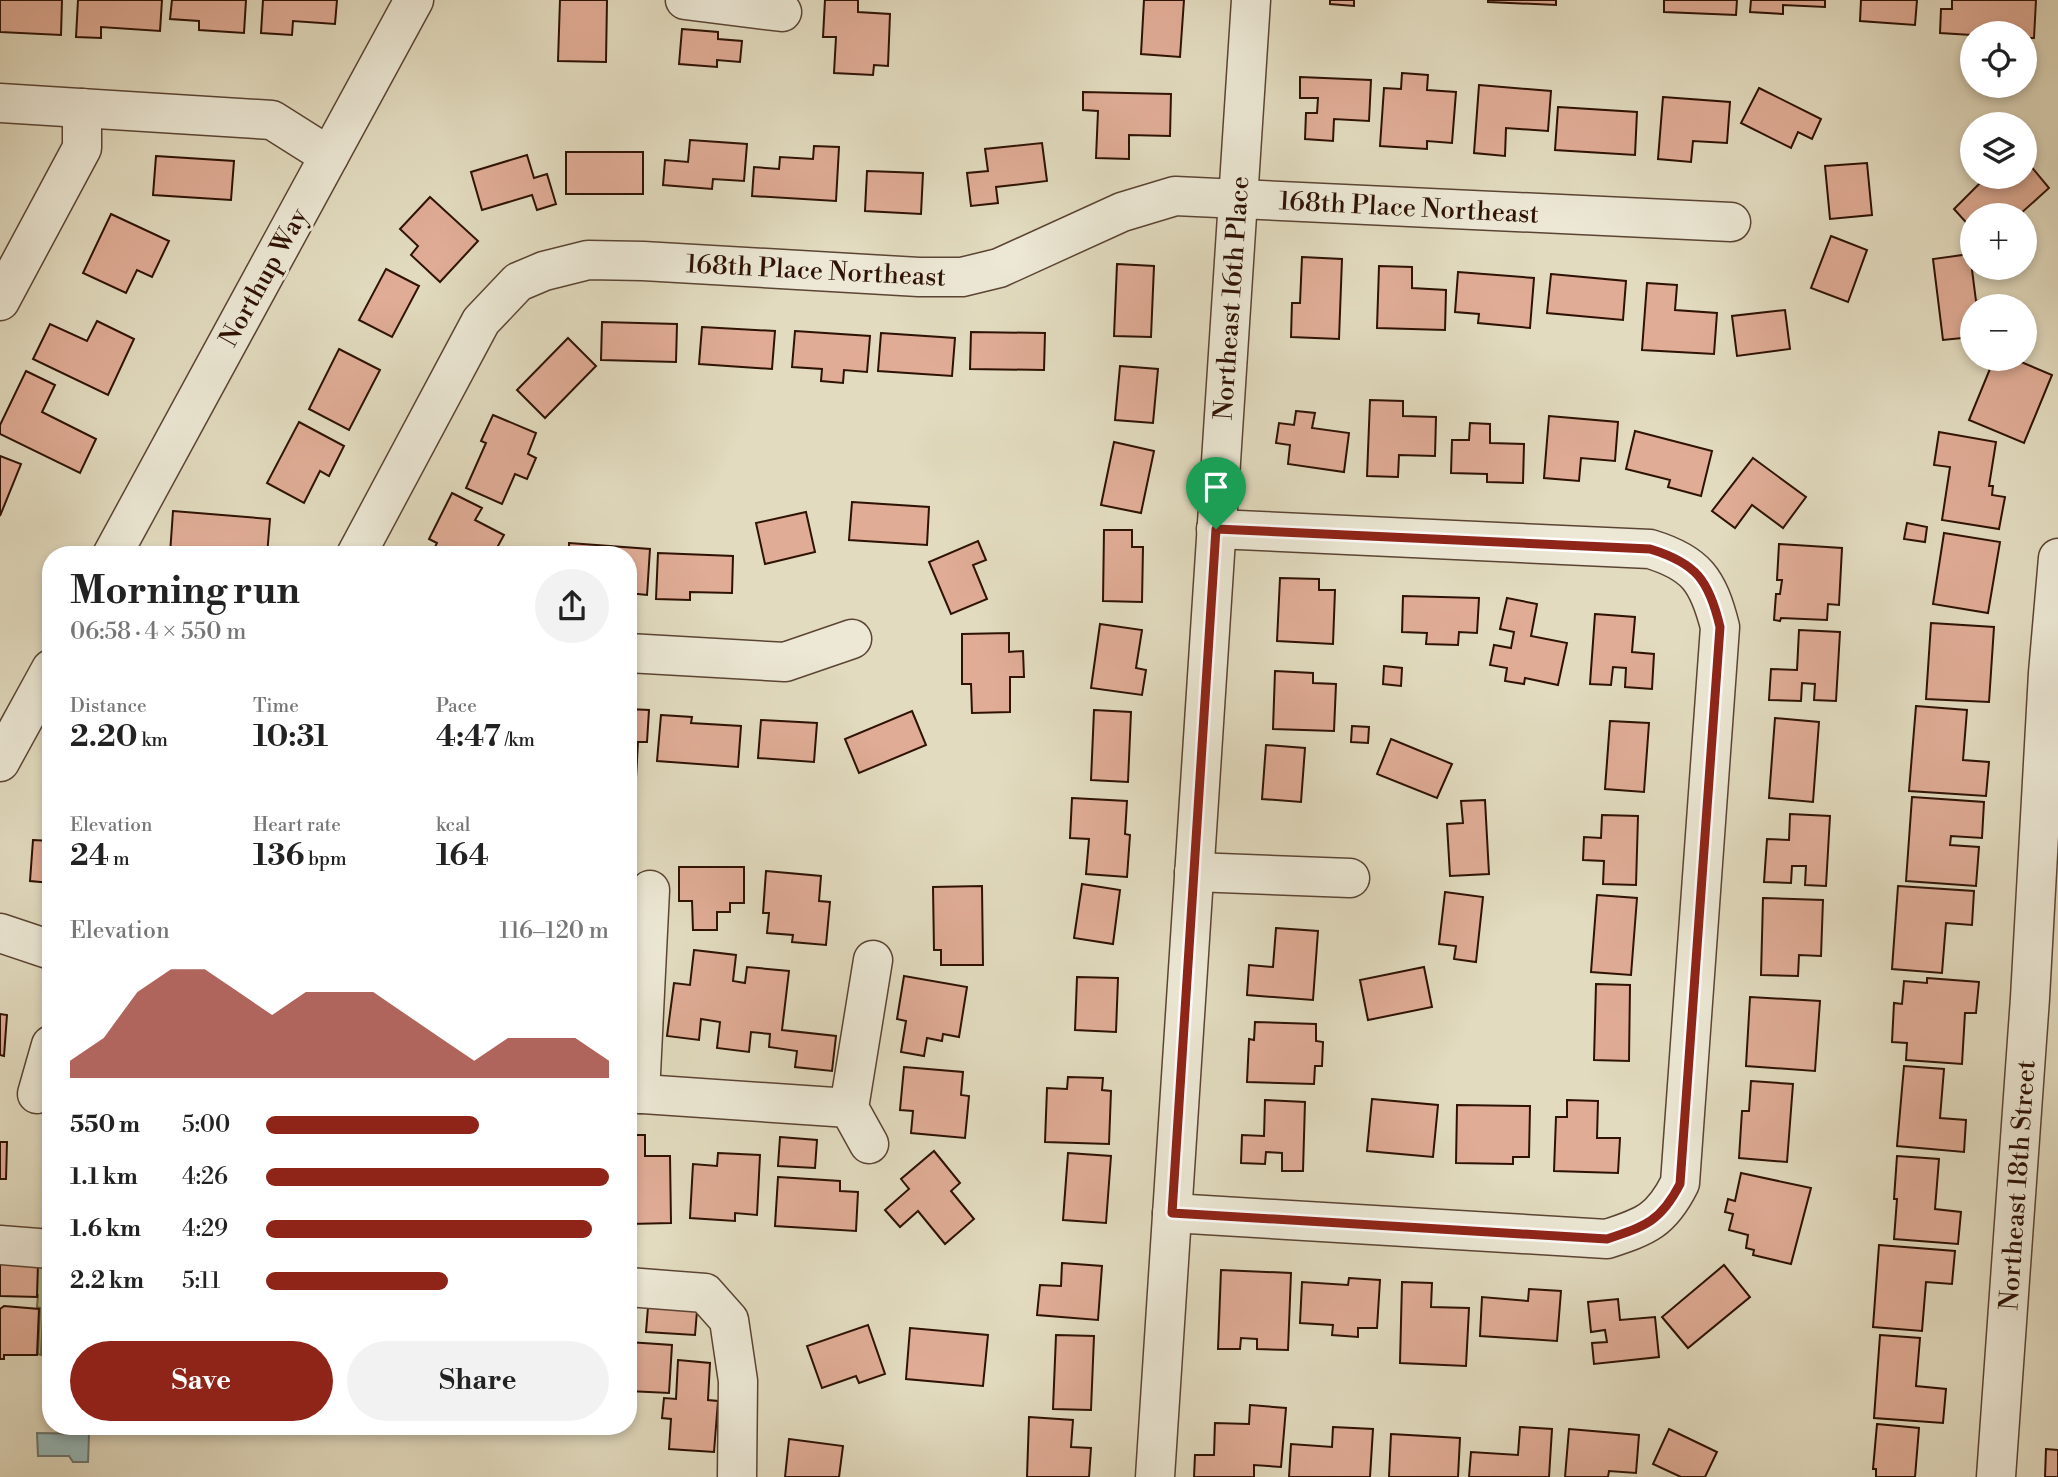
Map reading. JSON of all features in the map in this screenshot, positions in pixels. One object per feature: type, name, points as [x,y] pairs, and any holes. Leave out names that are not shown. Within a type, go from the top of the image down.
[{"type":"street","name":"Northup Way","points":[[117,546],[414,0]]},
{"type":"street","points":[[685,0],[782,12]]},
{"type":"street","name":"Northeast 16th Place","points":[[1155,1477],[1251,0]]},
{"type":"street","points":[[0,103],[272,120],[329,156]]},
{"type":"street","points":[[0,301],[82,148],[82,108]]},
{"type":"street","name":"168th Place Northeast","points":[[361,546],[481,321],[518,282],[544,271],[588,260],[961,277],[999,268],[1122,212],[1175,196],[1731,222]]},
{"type":"street","points":[[1172,1213],[1607,1239],[1650,1223],[1669,1206],[1680,1184],[1720,627],[1713,600],[1699,576],[1674,556],[1650,549],[1216,529]]},
{"type":"street","name":"Northeast 18th Street","points":[[1996,1477],[2044,999],[2048,673],[2058,558]]},
{"type":"street","points":[[637,654],[785,663],[852,639]]},
{"type":"street","points":[[0,762],[42,685]]},
{"type":"street","points":[[1194,872],[1350,878]]},
{"type":"street","points":[[637,1056],[650,890]]},
{"type":"street","points":[[0,933],[42,947]]},
{"type":"street","points":[[869,1144],[849,1108],[873,960]]},
{"type":"street","points":[[37,1094],[42,1076]]},
{"type":"street","points":[[637,1094],[849,1108]]},
{"type":"street","points":[[0,1245],[42,1248]]},
{"type":"street","points":[[637,1288],[705,1293],[729,1320],[738,1381],[737,1477]]},
{"type":"green space","points":[[37,1264],[42,1264],[41,1355],[38,1354],[40,1308],[37,1307]]},
{"type":"water","points":[[37,1433],[89,1435],[88,1462],[73,1462],[69,1456],[38,1456]]},
{"type":"building","points":[[0,0],[62,0],[61,35],[0,32]]},
{"type":"building","points":[[78,0],[162,0],[160,31],[101,27],[101,38],[76,37]]},
{"type":"building","points":[[172,0],[246,0],[244,33],[199,30],[199,21],[170,19]]},
{"type":"building","points":[[263,0],[337,0],[335,24],[293,21],[292,35],[261,33]]},
{"type":"building","points":[[560,0],[607,0],[606,62],[558,61]]},
{"type":"building","points":[[825,0],[858,0],[858,12],[890,14],[888,66],[874,65],[873,75],[834,73],[836,37],[823,37]]},
{"type":"building","points":[[1144,0],[1184,0],[1180,57],[1141,54]]},
{"type":"building","points":[[1330,0],[1354,0],[1354,6],[1330,4]]},
{"type":"building","points":[[1556,0],[1556,5],[1488,2]]},
{"type":"building","points":[[1664,0],[1737,0],[1736,15],[1664,12]]},
{"type":"building","points":[[1751,0],[1825,0],[1825,7],[1783,5],[1783,14],[1750,12]]},
{"type":"building","points":[[1861,0],[1917,0],[1915,25],[1860,21]]},
{"type":"building","points":[[1952,0],[2036,0],[2035,21],[1960,21],[1960,34],[1940,33],[1941,9],[1952,9]]},
{"type":"building","points":[[682,29],[718,32],[718,39],[742,41],[740,62],[717,60],[717,67],[679,64]]},
{"type":"building","points":[[1402,73],[1428,75],[1427,90],[1456,92],[1452,143],[1427,141],[1427,149],[1380,146],[1384,88],[1401,89]]},
{"type":"building","points":[[1300,77],[1371,80],[1369,121],[1334,119],[1333,141],[1305,139],[1306,113],[1317,113],[1318,98],[1300,98]]},
{"type":"building","points":[[1479,85],[1551,91],[1548,131],[1506,128],[1505,156],[1474,153]]},
{"type":"building","points":[[1759,88],[1821,119],[1812,139],[1798,132],[1791,148],[1741,123]]},
{"type":"building","points":[[1083,92],[1171,94],[1170,136],[1129,135],[1129,159],[1096,158],[1098,111],[1083,110]]},
{"type":"building","points":[[1663,97],[1730,102],[1727,143],[1693,141],[1691,162],[1658,159]]},
{"type":"building","points":[[1558,107],[1637,112],[1635,155],[1555,150]]},
{"type":"building","points":[[690,140],[747,144],[744,181],[713,179],[712,189],[663,185],[665,160],[688,162]]},
{"type":"building","points":[[1042,143],[1047,181],[996,187],[998,203],[971,206],[967,173],[988,171],[985,149]]},
{"type":"building","points":[[814,146],[839,147],[836,201],[752,196],[754,167],[779,169],[780,157],[813,159]]},
{"type":"building","points":[[566,152],[643,152],[643,194],[566,194]]},
{"type":"building","points":[[527,155],[534,178],[547,174],[556,204],[537,210],[532,195],[482,210],[471,172]]},
{"type":"building","points":[[156,156],[234,161],[231,200],[153,195]]},
{"type":"building","points":[[1867,163],[1872,215],[1830,219],[1825,166]]},
{"type":"building","points":[[867,171],[923,173],[921,214],[865,211]]},
{"type":"building","points":[[2037,174],[2049,188],[2032,203],[1960,203],[1974,189],[2037,189]]},
{"type":"building","points":[[430,197],[478,241],[440,282],[411,255],[418,246],[400,229]]},
{"type":"building","points":[[1960,203],[1960,216],[1954,209]]},
{"type":"building","points":[[111,214],[169,241],[152,277],[137,270],[126,293],[83,273]]},
{"type":"building","points":[[1831,236],[1867,250],[1848,302],[1811,288]]},
{"type":"building","points":[[1960,255],[1960,280],[1973,280],[1975,294],[1960,294],[1960,338],[1943,340],[1933,259]]},
{"type":"building","points":[[1302,257],[1342,259],[1339,339],[1291,337],[1292,303],[1300,303]]},
{"type":"building","points":[[1117,264],[1154,266],[1151,337],[1114,336]]},
{"type":"building","points":[[1379,266],[1412,267],[1412,288],[1446,290],[1445,330],[1377,328]]},
{"type":"building","points":[[386,269],[419,286],[392,337],[359,320]]},
{"type":"building","points":[[1458,272],[1534,278],[1530,328],[1478,323],[1479,314],[1455,312]]},
{"type":"building","points":[[1551,274],[1626,281],[1623,320],[1547,313]]},
{"type":"building","points":[[1647,283],[1677,285],[1675,310],[1717,313],[1714,354],[1642,350]]},
{"type":"building","points":[[1785,310],[1790,349],[1737,356],[1732,316]]},
{"type":"building","points":[[97,321],[134,339],[108,395],[33,359],[50,324],[87,341]]},
{"type":"building","points":[[602,322],[677,324],[676,362],[601,360]]},
{"type":"building","points":[[702,327],[775,331],[772,369],[699,364]]},
{"type":"building","points":[[795,331],[870,336],[867,372],[844,370],[843,383],[821,381],[822,369],[792,367]]},
{"type":"building","points":[[971,332],[1045,333],[1044,370],[970,369]]},
{"type":"building","points":[[881,333],[955,338],[952,376],[878,371]]},
{"type":"building","points":[[568,338],[596,366],[545,418],[517,390]]},
{"type":"building","points":[[339,349],[380,370],[349,430],[309,409]]},
{"type":"building","points":[[1120,366],[1158,369],[1153,423],[1115,420]]},
{"type":"building","points":[[2037,369],[2052,375],[2024,443],[1969,420],[1989,371],[2037,371]]},
{"type":"building","points":[[26,371],[55,385],[42,412],[96,439],[80,473],[0,434],[0,425]]},
{"type":"building","points":[[1370,400],[1403,401],[1403,416],[1436,417],[1435,456],[1399,455],[1398,477],[1367,476]]},
{"type":"building","points":[[1296,411],[1315,413],[1312,428],[1349,433],[1344,472],[1288,464],[1290,445],[1276,443],[1279,423],[1294,425]]},
{"type":"building","points":[[493,415],[536,433],[528,454],[536,458],[527,479],[515,474],[502,504],[466,488],[486,443],[481,441]]},
{"type":"building","points":[[1549,416],[1618,422],[1615,461],[1581,458],[1579,481],[1544,478]]},
{"type":"building","points":[[299,422],[344,446],[329,476],[320,471],[304,503],[267,483]]},
{"type":"building","points":[[1470,423],[1490,424],[1490,443],[1524,444],[1523,483],[1487,482],[1487,474],[1451,473],[1452,440],[1469,440]]},
{"type":"building","points":[[1635,431],[1712,451],[1701,496],[1668,487],[1670,480],[1626,469]]},
{"type":"building","points":[[1939,432],[1996,442],[1989,486],[1993,486],[1992,495],[2005,497],[1999,529],[1942,520],[1950,467],[1934,465]]},
{"type":"building","points":[[1114,442],[1154,451],[1141,513],[1101,505]]},
{"type":"building","points":[[0,456],[21,464],[0,516]]},
{"type":"building","points":[[1753,458],[1806,497],[1783,528],[1752,505],[1735,528],[1712,511]]},
{"type":"building","points":[[452,493],[482,508],[475,520],[504,535],[498,546],[436,546],[437,543],[429,539]]},
{"type":"building","points":[[852,502],[929,507],[927,545],[849,540]]},
{"type":"building","points":[[173,511],[270,519],[268,546],[171,546]]},
{"type":"building","points":[[806,512],[815,552],[765,564],[756,523]]},
{"type":"building","points":[[1907,523],[1927,527],[1925,542],[1904,539]]},
{"type":"building","points":[[1104,530],[1132,530],[1132,547],[1143,547],[1142,602],[1103,601]]},
{"type":"building","points":[[1944,533],[2000,542],[1988,613],[1933,604]]},
{"type":"building","points":[[978,541],[986,560],[973,565],[987,599],[951,614],[929,562]]},
{"type":"building","points":[[569,543],[610,546],[569,546]]},
{"type":"building","points":[[1779,544],[1842,548],[1839,605],[1828,604],[1827,620],[1774,620],[1776,594],[1780,594],[1782,580],[1777,580]]},
{"type":"building","points":[[637,548],[650,549],[647,595],[637,594]]},
{"type":"building","points":[[658,553],[733,556],[732,593],[690,592],[690,600],[656,599]]},
{"type":"building","points":[[1280,578],[1319,579],[1319,590],[1335,590],[1333,644],[1277,641]]},
{"type":"building","points":[[1403,596],[1479,598],[1477,633],[1459,632],[1458,645],[1426,644],[1427,633],[1402,632]]},
{"type":"building","points":[[1507,598],[1537,604],[1531,636],[1567,643],[1558,685],[1525,678],[1524,684],[1505,681],[1507,668],[1490,665],[1494,645],[1511,648],[1514,632],[1500,629]]},
{"type":"building","points":[[1595,614],[1635,617],[1632,652],[1654,654],[1652,689],[1625,687],[1626,668],[1613,667],[1611,685],[1590,684]]},
{"type":"building","points":[[1931,623],[1994,627],[1989,702],[1926,699]]},
{"type":"building","points":[[1100,624],[1142,630],[1136,668],[1146,670],[1142,695],[1091,688]]},
{"type":"building","points":[[1799,630],[1840,632],[1836,701],[1814,700],[1815,684],[1802,683],[1801,701],[1769,700],[1771,669],[1797,670]]},
{"type":"building","points":[[1009,633],[1009,652],[1023,651],[1024,677],[1010,677],[1010,712],[972,713],[971,684],[962,684],[962,634]]},
{"type":"building","points":[[1384,666],[1402,668],[1401,686],[1383,684]]},
{"type":"building","points":[[1275,671],[1313,673],[1313,683],[1336,684],[1334,731],[1273,729]]},
{"type":"building","points":[[1916,706],[1967,710],[1963,760],[1989,762],[1986,796],[1909,791]]},
{"type":"building","points":[[637,709],[649,710],[647,742],[638,742],[637,760]]},
{"type":"building","points":[[1094,710],[1131,712],[1128,782],[1091,780]]},
{"type":"building","points":[[912,711],[926,745],[859,773],[845,739]]},
{"type":"building","points":[[661,715],[692,717],[691,723],[741,726],[738,767],[657,761]]},
{"type":"building","points":[[1775,718],[1819,722],[1813,802],[1769,798]]},
{"type":"building","points":[[761,720],[817,723],[814,762],[758,758]]},
{"type":"building","points":[[1610,721],[1649,723],[1644,792],[1605,789]]},
{"type":"building","points":[[1352,726],[1369,727],[1368,743],[1351,742]]},
{"type":"building","points":[[1391,739],[1452,764],[1437,798],[1377,774]]},
{"type":"building","points":[[1266,745],[1305,748],[1301,802],[1262,799]]},
{"type":"building","points":[[1912,797],[1984,802],[1982,838],[1951,836],[1950,845],[1979,847],[1976,886],[1906,881]]},
{"type":"building","points":[[1072,798],[1127,801],[1125,834],[1130,835],[1127,877],[1086,874],[1089,839],[1070,838]]},
{"type":"building","points":[[1485,800],[1489,874],[1450,876],[1447,824],[1463,823],[1461,801]]},
{"type":"building","points":[[1790,814],[1830,816],[1826,886],[1805,885],[1806,866],[1792,866],[1791,883],[1764,882],[1767,839],[1789,840]]},
{"type":"building","points":[[1602,815],[1638,816],[1636,885],[1603,884],[1604,861],[1583,860],[1584,837],[1601,838]]},
{"type":"building","points":[[33,840],[42,840],[42,882],[30,881]]},
{"type":"building","points":[[679,867],[744,867],[744,903],[730,903],[730,912],[717,912],[717,930],[693,930],[692,901],[679,901]]},
{"type":"building","points":[[766,871],[821,876],[819,901],[830,902],[826,945],[792,942],[793,935],[767,933],[769,913],[763,913]]},
{"type":"building","points":[[1082,884],[1120,890],[1113,944],[1074,938]]},
{"type":"building","points":[[982,886],[983,965],[941,965],[941,950],[934,950],[933,887]]},
{"type":"building","points":[[1898,886],[1974,891],[1972,925],[1946,923],[1942,973],[1892,969]]},
{"type":"building","points":[[1445,892],[1483,897],[1476,962],[1454,959],[1456,946],[1439,944]]},
{"type":"building","points":[[1597,895],[1637,898],[1631,975],[1591,972]]},
{"type":"building","points":[[1763,898],[1823,900],[1821,956],[1799,955],[1798,976],[1761,975]]},
{"type":"building","points":[[1276,928],[1318,931],[1313,1000],[1247,995],[1249,965],[1273,967]]},
{"type":"building","points":[[694,950],[736,955],[733,981],[745,983],[747,967],[789,971],[782,1030],[836,1036],[832,1071],[795,1067],[797,1051],[769,1047],[770,1034],[751,1032],[749,1052],[717,1048],[720,1022],[701,1019],[699,1040],[667,1036],[674,983],[690,985]]},
{"type":"building","points":[[1424,967],[1432,1007],[1368,1020],[1360,980]]},
{"type":"building","points":[[904,976],[967,987],[959,1037],[943,1034],[942,1041],[927,1038],[924,1056],[901,1052],[906,1021],[897,1019]]},
{"type":"building","points":[[1077,977],[1118,978],[1116,1032],[1075,1030]]},
{"type":"building","points":[[1927,978],[1979,982],[1976,1013],[1965,1013],[1962,1064],[1906,1060],[1907,1043],[1892,1042],[1894,1003],[1902,1004],[1904,981],[1927,983]]},
{"type":"building","points":[[1596,984],[1630,985],[1629,1061],[1594,1060]]},
{"type":"building","points":[[1750,997],[1820,1001],[1815,1071],[1746,1066]]},
{"type":"building","points":[[0,1014],[7,1015],[4,1056],[0,1055]]},
{"type":"building","points":[[1255,1022],[1316,1024],[1316,1041],[1323,1042],[1322,1066],[1315,1066],[1314,1084],[1247,1082],[1249,1039],[1254,1040]]},
{"type":"building","points":[[1904,1066],[1944,1069],[1940,1118],[1966,1120],[1964,1152],[1897,1146]]},
{"type":"building","points":[[904,1067],[963,1072],[961,1095],[969,1096],[965,1138],[911,1133],[913,1111],[900,1110]]},
{"type":"building","points":[[1068,1077],[1103,1078],[1102,1090],[1111,1091],[1109,1144],[1045,1142],[1047,1088],[1067,1089]]},
{"type":"building","points":[[1751,1081],[1793,1084],[1787,1162],[1739,1158],[1742,1111],[1749,1111]]},
{"type":"building","points":[[1372,1099],[1438,1105],[1433,1157],[1367,1151]]},
{"type":"building","points":[[1265,1100],[1305,1102],[1303,1171],[1282,1171],[1282,1153],[1266,1152],[1265,1164],[1241,1163],[1242,1135],[1264,1136]]},
{"type":"building","points":[[1567,1100],[1598,1101],[1597,1138],[1620,1138],[1618,1173],[1554,1171],[1556,1117],[1567,1117]]},
{"type":"building","points":[[1457,1105],[1530,1106],[1529,1157],[1513,1157],[1513,1164],[1456,1163]]},
{"type":"building","points":[[637,1135],[645,1135],[645,1156],[670,1156],[671,1223],[637,1224]]},
{"type":"building","points":[[780,1137],[817,1140],[815,1168],[778,1166]]},
{"type":"building","points":[[0,1142],[7,1142],[6,1179],[0,1179]]},
{"type":"building","points":[[934,1151],[960,1183],[951,1191],[974,1219],[945,1244],[918,1211],[900,1227],[885,1210],[909,1189],[901,1179]]},
{"type":"building","points":[[718,1153],[760,1155],[757,1215],[735,1213],[735,1221],[690,1218],[693,1164],[717,1166]]},
{"type":"building","points":[[1068,1153],[1111,1156],[1106,1223],[1063,1220]]},
{"type":"building","points":[[1897,1156],[1939,1159],[1935,1209],[1961,1212],[1958,1244],[1894,1239]]},
{"type":"building","points":[[1741,1173],[1811,1188],[1791,1264],[1753,1255],[1754,1250],[1746,1248],[1748,1235],[1729,1230],[1733,1214],[1725,1212],[1728,1199],[1735,1201]]},
{"type":"building","points":[[778,1177],[840,1181],[840,1191],[858,1192],[856,1231],[775,1226]]},
{"type":"building","points":[[1879,1245],[1955,1251],[1952,1284],[1926,1282],[1922,1331],[1873,1327]]},
{"type":"building","points":[[0,1262],[38,1264],[37,1297],[0,1296]]},
{"type":"building","points":[[1062,1263],[1102,1266],[1098,1320],[1037,1315],[1040,1285],[1061,1286]]},
{"type":"building","points":[[1724,1265],[1750,1297],[1688,1348],[1662,1317]]},
{"type":"building","points":[[1221,1270],[1291,1273],[1288,1350],[1257,1349],[1257,1339],[1241,1338],[1240,1349],[1218,1349]]},
{"type":"building","points":[[1349,1278],[1380,1280],[1377,1328],[1358,1328],[1358,1337],[1332,1335],[1333,1325],[1300,1323],[1302,1282],[1348,1285]]},
{"type":"building","points":[[1402,1282],[1432,1283],[1431,1307],[1469,1308],[1466,1366],[1400,1363]]},
{"type":"building","points":[[1529,1289],[1561,1291],[1557,1341],[1480,1336],[1482,1297],[1528,1301]]},
{"type":"building","points":[[1618,1299],[1620,1320],[1655,1317],[1659,1357],[1594,1364],[1592,1343],[1607,1342],[1605,1330],[1591,1332],[1588,1302]]},
{"type":"building","points":[[4,1306],[39,1309],[37,1355],[4,1355],[4,1359],[0,1359],[0,1309]]},
{"type":"building","points":[[648,1307],[697,1311],[695,1335],[646,1332]]},
{"type":"building","points":[[868,1325],[885,1374],[859,1383],[856,1376],[822,1388],[807,1346]]},
{"type":"building","points":[[910,1328],[988,1335],[983,1386],[906,1379]]},
{"type":"building","points":[[1056,1335],[1094,1336],[1091,1410],[1053,1409]]},
{"type":"building","points":[[1880,1335],[1920,1338],[1916,1386],[1946,1389],[1943,1423],[1874,1418]]},
{"type":"building","points":[[637,1343],[672,1345],[669,1393],[637,1391]]},
{"type":"building","points":[[678,1360],[710,1363],[708,1400],[718,1401],[714,1452],[669,1449],[671,1419],[662,1418],[664,1398],[676,1399]]},
{"type":"building","points":[[1250,1405],[1286,1408],[1281,1467],[1254,1465],[1254,1477],[1194,1477],[1195,1455],[1214,1455],[1215,1423],[1249,1424]]},
{"type":"building","points":[[1029,1417],[1073,1420],[1071,1447],[1091,1448],[1089,1477],[1027,1477]]},
{"type":"building","points":[[1877,1424],[1919,1428],[1915,1477],[1876,1477],[1876,1469],[1873,1469]]},
{"type":"building","points":[[1333,1427],[1373,1429],[1370,1477],[1289,1477],[1291,1444],[1332,1447]]},
{"type":"building","points":[[1520,1427],[1552,1429],[1549,1477],[1469,1477],[1471,1452],[1518,1455]]},
{"type":"building","points":[[1569,1429],[1639,1435],[1636,1473],[1609,1471],[1608,1477],[1565,1477]]},
{"type":"building","points":[[1669,1429],[1717,1452],[1705,1477],[1681,1477],[1653,1464]]},
{"type":"building","points":[[1391,1434],[1460,1438],[1458,1477],[1389,1477]]},
{"type":"building","points":[[789,1439],[843,1446],[839,1477],[785,1477]]},
{"type":"building","points":[[2046,1449],[2058,1450],[2058,1477],[2045,1477]]},
{"type":"route","points":[[1216,529],[1650,549],[1674,556],[1699,576],[1713,600],[1720,627],[1680,1184],[1669,1206],[1650,1223],[1607,1239],[1172,1213],[1216,529]]}]
